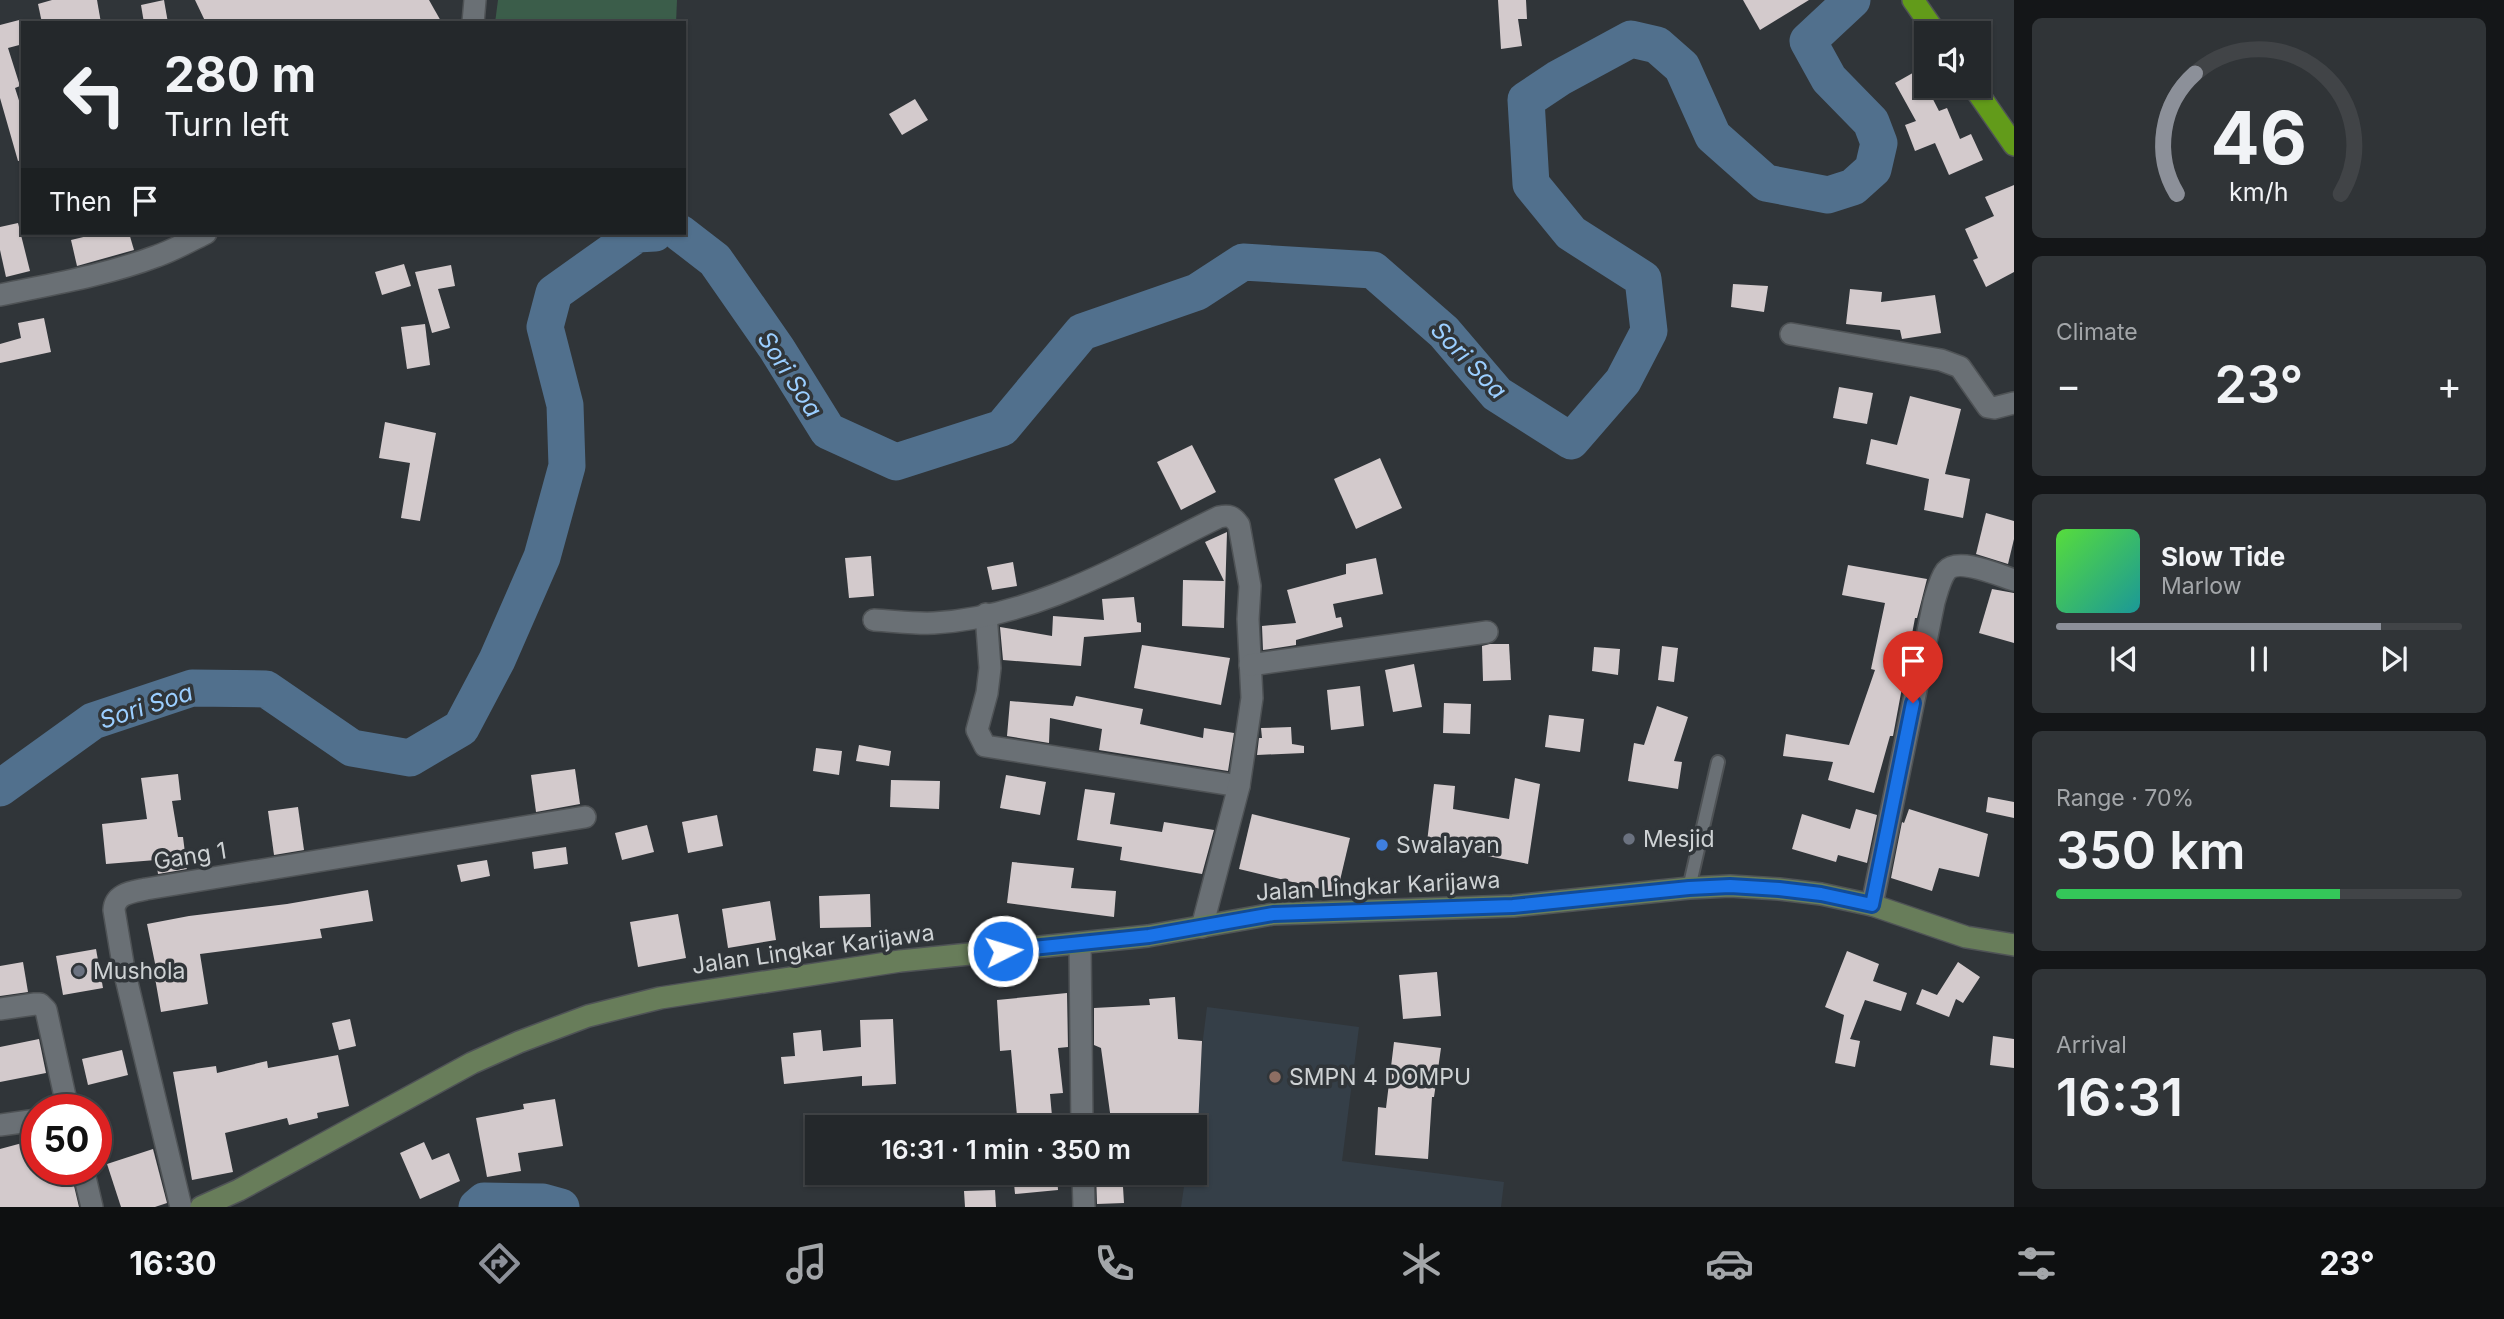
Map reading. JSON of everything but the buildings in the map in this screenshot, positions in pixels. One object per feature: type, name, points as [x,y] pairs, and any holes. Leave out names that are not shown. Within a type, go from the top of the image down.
[{"type":"highway","points":[[1915,3],[1928,21]]},
{"type":"highway","points":[[1981,98],[2014,145]]},
{"type":"main road","name":"Jalan Lingkar Karijawa","points":[[201,1207],[239,1190],[472,1063],[588,1016],[660,998],[900,961],[1080,944],[1273,914],[1513,906],[1730,886],[1821,894],[1872,905],[1966,937],[2014,945]]},
{"type":"street","points":[[473,21],[475,0]]},
{"type":"street","points":[[0,295],[137,263],[161,255],[202,235]]},
{"type":"street","points":[[1791,334],[1941,360],[1960,367],[1988,407],[2014,403]]},
{"type":"street","points":[[874,620],[933,623],[1032,604],[1068,591],[1219,517],[1228,515],[1234,518],[1239,525],[1248,565],[1252,698],[1238,786],[1202,927]]},
{"type":"street","points":[[1872,905],[1934,602],[1944,574],[1954,566],[1964,565],[2014,580]]},
{"type":"street","points":[[986,614],[990,668],[987,693],[977,730],[985,746],[1238,786]]},
{"type":"street","points":[[1250,665],[1487,632]]},
{"type":"street","name":"Gang 1","points":[[181,1207],[124,970],[114,910],[114,903],[118,898],[146,889],[585,817]]},
{"type":"street","points":[[1080,944],[1082,1115]]},
{"type":"street","points":[[0,1009],[40,1004],[46,1010],[64,1094]]},
{"type":"street","points":[[0,1125],[21,1122]]},
{"type":"street","points":[[87,1185],[92,1207]]},
{"type":"street","points":[[1083,1185],[1084,1207]]},
{"type":"lane","points":[[1689,888],[1718,762]]},
{"type":"shaded area","name":"SMPN 4 DOMPU","points":[[1207,1007],[1359,1027],[1342,1161],[1504,1182],[1501,1207],[1181,1207],[1184,1185],[1207,1185],[1207,1115],[1194,1115]]},
{"type":"green space","points":[[498,0],[677,0],[676,21],[495,21]]},
{"type":"waterway","name":"Sori Soa","points":[[683,235],[715,260],[777,349],[828,431],[896,462],[1002,428],[1082,332],[1197,292],[1243,262],[1373,270],[1444,332],[1497,394],[1571,441],[1623,381],[1649,331],[1643,279],[1571,233],[1531,184],[1526,100],[1559,78],[1631,39],[1657,45],[1682,67],[1713,136],[1766,183],[1828,195],[1853,187],[1873,169],[1879,143],[1871,122],[1829,79],[1808,41],[1852,0]]},
{"type":"waterway","name":"Sori Soa","points":[[0,788],[93,721],[192,688],[266,689],[352,748],[410,758],[461,728],[497,660],[542,557],[567,466],[565,405],[545,327],[554,293],[636,235]]},
{"type":"waterway","points":[[477,1207],[484,1201],[543,1202],[561,1207]]},
{"type":"place","name":"Mesjid","points":[[1629,839]]},
{"type":"place","name":"Swalayan","points":[[1382,845]]},
{"type":"place","name":"Mushola","points":[[79,971]]},
{"type":"place","name":"SMPN 4 DOMPU","points":[[1275,1077]]},
{"type":"route","points":[[1003,951],[1149,936],[1273,914],[1513,906],[1689,888],[1730,886],[1779,889],[1821,894],[1872,905],[1913,703]]}]
